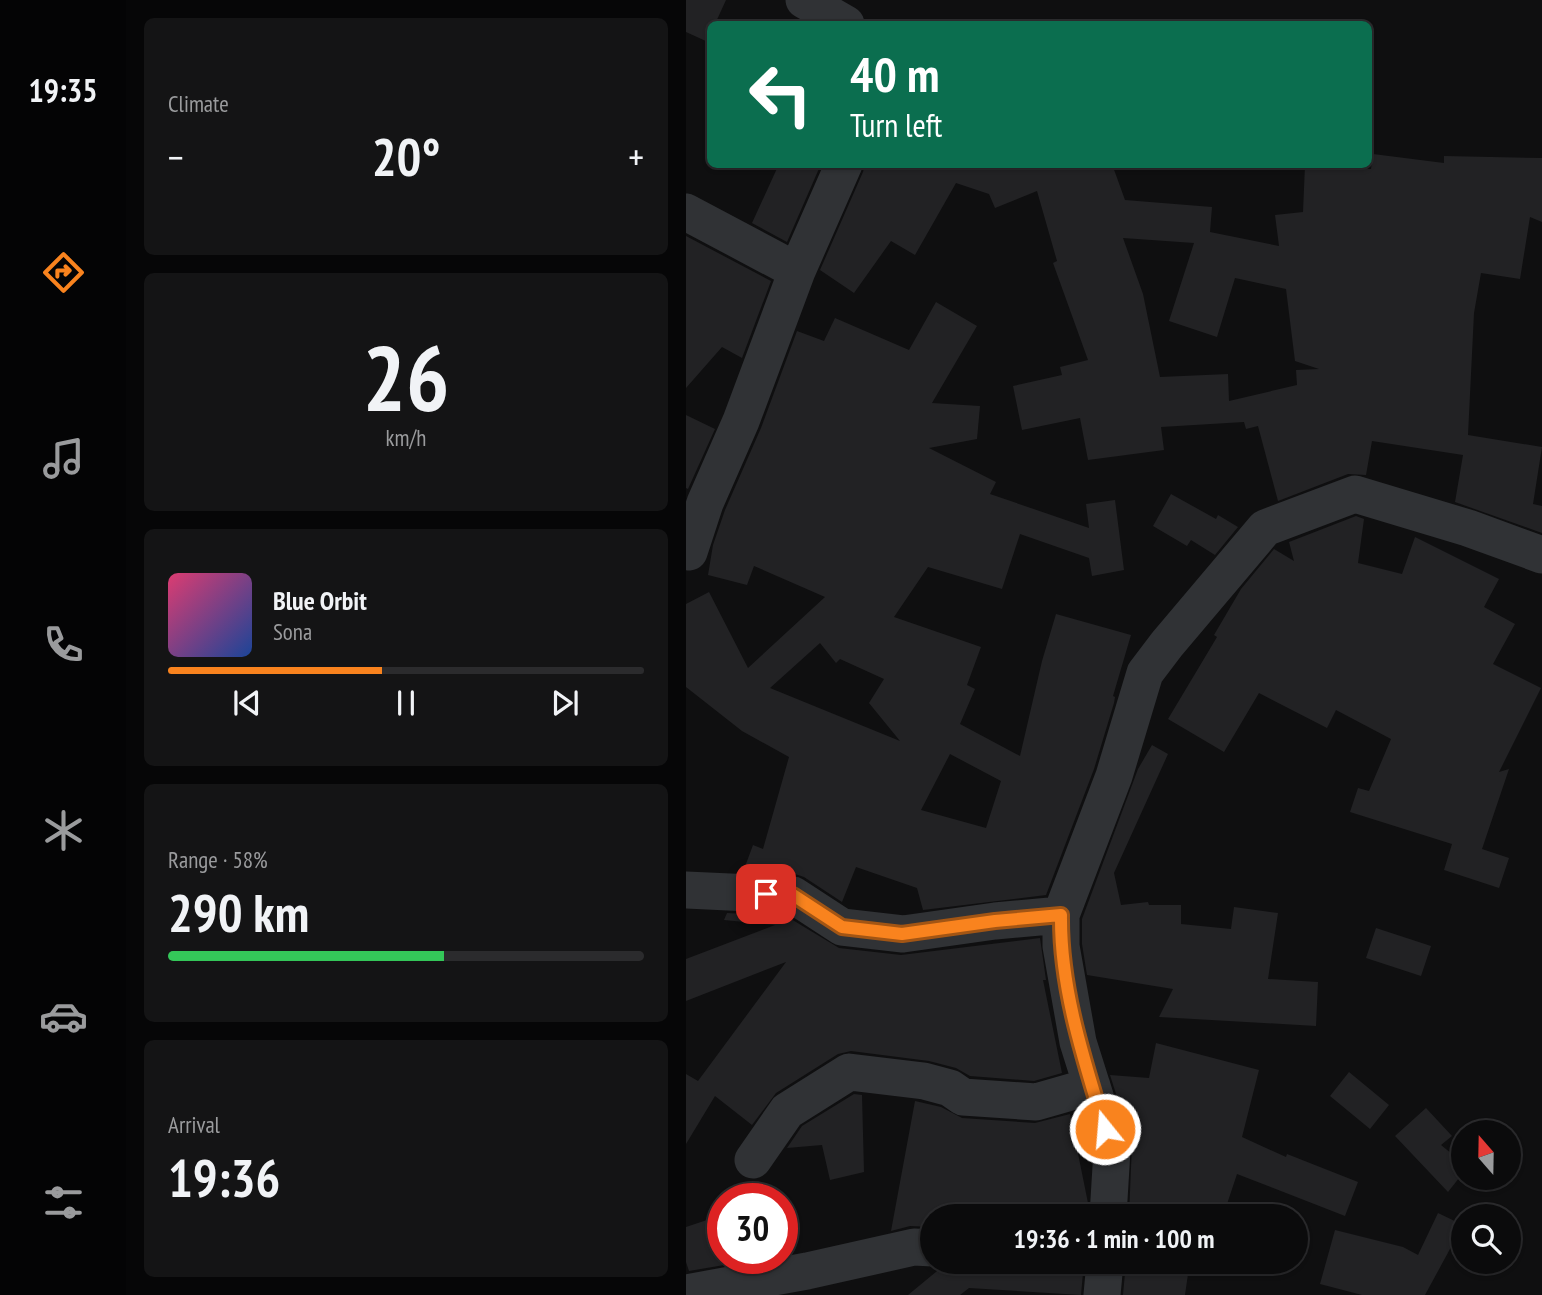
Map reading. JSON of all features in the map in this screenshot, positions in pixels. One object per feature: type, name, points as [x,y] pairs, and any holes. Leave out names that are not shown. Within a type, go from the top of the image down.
[{"type":"street","points":[[804,0],[841,21]]},
{"type":"street","points":[[689,552],[705,503],[741,421],[797,271],[842,168]]},
{"type":"street","points":[[686,212],[797,271]]},
{"type":"street","points":[[1109,1204],[1112,1150],[1078,1042],[1063,958],[1061,915],[1114,776],[1146,673],[1167,644],[1265,528],[1355,494],[1468,528],[1542,555]]},
{"type":"street","points":[[686,890],[793,895],[842,927],[902,934],[1061,915]]},
{"type":"street","points":[[753,1160],[787,1111],[849,1072],[924,1081],[950,1088],[963,1097],[1036,1102],[1092,1086]]},
{"type":"street","points":[[686,1293],[920,1247]]},
{"type":"street","points":[[1102,1295],[1104,1274]]},
{"type":"building","points":[[686,0],[726,0],[716,21],[707,21],[707,42],[686,32]]},
{"type":"building","points":[[1373,154],[1444,163],[1444,156],[1542,158],[1542,222],[1530,217],[1520,279],[1481,273],[1474,313],[1468,435],[1542,447],[1533,504],[1542,506],[1542,533],[1455,502],[1463,455],[1372,441],[1366,475],[1348,474],[1278,501],[1258,426],[1246,429],[1244,422],[1161,427],[1164,450],[1088,460],[1080,418],[1022,430],[1013,386],[1062,375],[1060,367],[1088,360],[1053,263],[1057,261],[1037,191],[995,208],[989,194],[956,183],[915,255],[891,241],[854,293],[820,270],[864,168],[1113,168],[1125,200],[1212,207],[1210,232],[1279,246],[1275,215],[1303,212],[1305,168],[1371,169]],"holes":[[[1123,238],[1194,243],[1169,321],[1217,337],[1235,278],[1286,289],[1295,361],[1319,369],[1296,370],[1297,385],[1229,401],[1228,374],[1160,377],[1143,294]]]},
{"type":"building","points":[[777,168],[819,168],[787,242],[752,223]]},
{"type":"building","points":[[686,236],[771,281],[742,358],[722,347],[686,388]]},
{"type":"building","points":[[936,302],[977,326],[932,403],[980,406],[977,439],[929,448],[996,482],[990,494],[1089,528],[1086,504],[1115,500],[1124,570],[1092,576],[1089,558],[1020,534],[1002,589],[928,567],[894,617],[981,647],[967,685],[975,689],[960,724],[1020,756],[1056,614],[1131,635],[1094,769],[1046,895],[923,910],[917,888],[856,867],[842,902],[795,874],[743,872],[753,845],[763,849],[789,757],[742,731],[686,687],[686,604],[709,592],[748,668],[825,597],[754,566],[747,585],[708,575],[713,545],[725,510],[761,428],[797,331],[824,341],[835,318],[909,350]],"holes":[[[820,643],[836,663],[840,659],[884,679],[869,703],[900,741],[770,688]],[[950,754],[1001,781],[986,828],[921,810]]]},
{"type":"building","points":[[686,415],[715,429],[688,489],[686,488]]},
{"type":"building","points":[[1171,494],[1216,519],[1218,515],[1238,527],[1215,555],[1191,540],[1187,546],[1153,526]]},
{"type":"building","points":[[1356,516],[1364,519],[1358,563],[1402,574],[1415,537],[1499,579],[1484,607],[1515,624],[1493,664],[1541,688],[1499,772],[1509,769],[1482,849],[1509,858],[1499,888],[1444,870],[1452,844],[1350,812],[1358,788],[1369,791],[1391,739],[1336,710],[1327,728],[1259,693],[1224,752],[1168,719],[1217,637],[1214,635],[1241,589],[1274,549],[1294,561],[1289,542]]},
{"type":"building","points":[[1152,745],[1168,754],[1114,873],[1121,905],[1148,902],[1149,905],[1181,905],[1181,924],[1231,929],[1234,907],[1278,913],[1268,979],[1318,982],[1316,1026],[1159,1017],[1173,989],[1087,975],[1082,944],[1082,919],[1138,769]]},
{"type":"building","points":[[727,913],[786,916],[839,948],[901,955],[1040,938],[1046,980],[1043,980],[1062,1073],[1034,1081],[970,1076],[956,1068],[929,1061],[851,1051],[838,1054],[776,1093],[752,1125],[715,1096],[686,1144],[686,1074],[698,1081],[786,962],[686,1001],[686,959],[775,925],[724,920]]},
{"type":"building","points":[[1376,928],[1431,946],[1421,976],[1366,958]]},
{"type":"building","points":[[1156,1043],[1259,1070],[1242,1137],[1286,1157],[1287,1154],[1358,1182],[1345,1216],[1237,1174],[1227,1204],[1130,1204],[1132,1144],[1110,1075],[1149,1078]]},
{"type":"building","points":[[1349,1072],[1389,1105],[1370,1129],[1330,1096]]},
{"type":"building","points":[[854,1094],[862,1095],[864,1172],[830,1180],[822,1145],[787,1148],[802,1126]]},
{"type":"building","points":[[915,1101],[941,1107],[962,1118],[1035,1123],[1070,1114],[1088,1204],[920,1204],[920,1226],[891,1231]]},
{"type":"building","points":[[1426,1108],[1451,1135],[1441,1145],[1451,1153],[1451,1188],[1448,1192],[1395,1136]]},
{"type":"building","points":[[1438,1213],[1451,1219],[1451,1247],[1425,1295],[1362,1295],[1320,1284],[1335,1230],[1403,1247],[1418,1255]]},
{"type":"building","points":[[707,1220],[707,1268],[689,1271],[686,1262],[686,1227]]},
{"type":"building","points":[[933,1274],[1083,1274],[1081,1295],[969,1288],[960,1295],[908,1295]]},
{"type":"building","points":[[1125,1274],[1188,1274],[1185,1295],[1123,1295]]},
{"type":"route","points":[[766,894],[793,895],[842,927],[902,934],[1061,915],[1061,946],[1078,1042],[1105,1129]]}]
